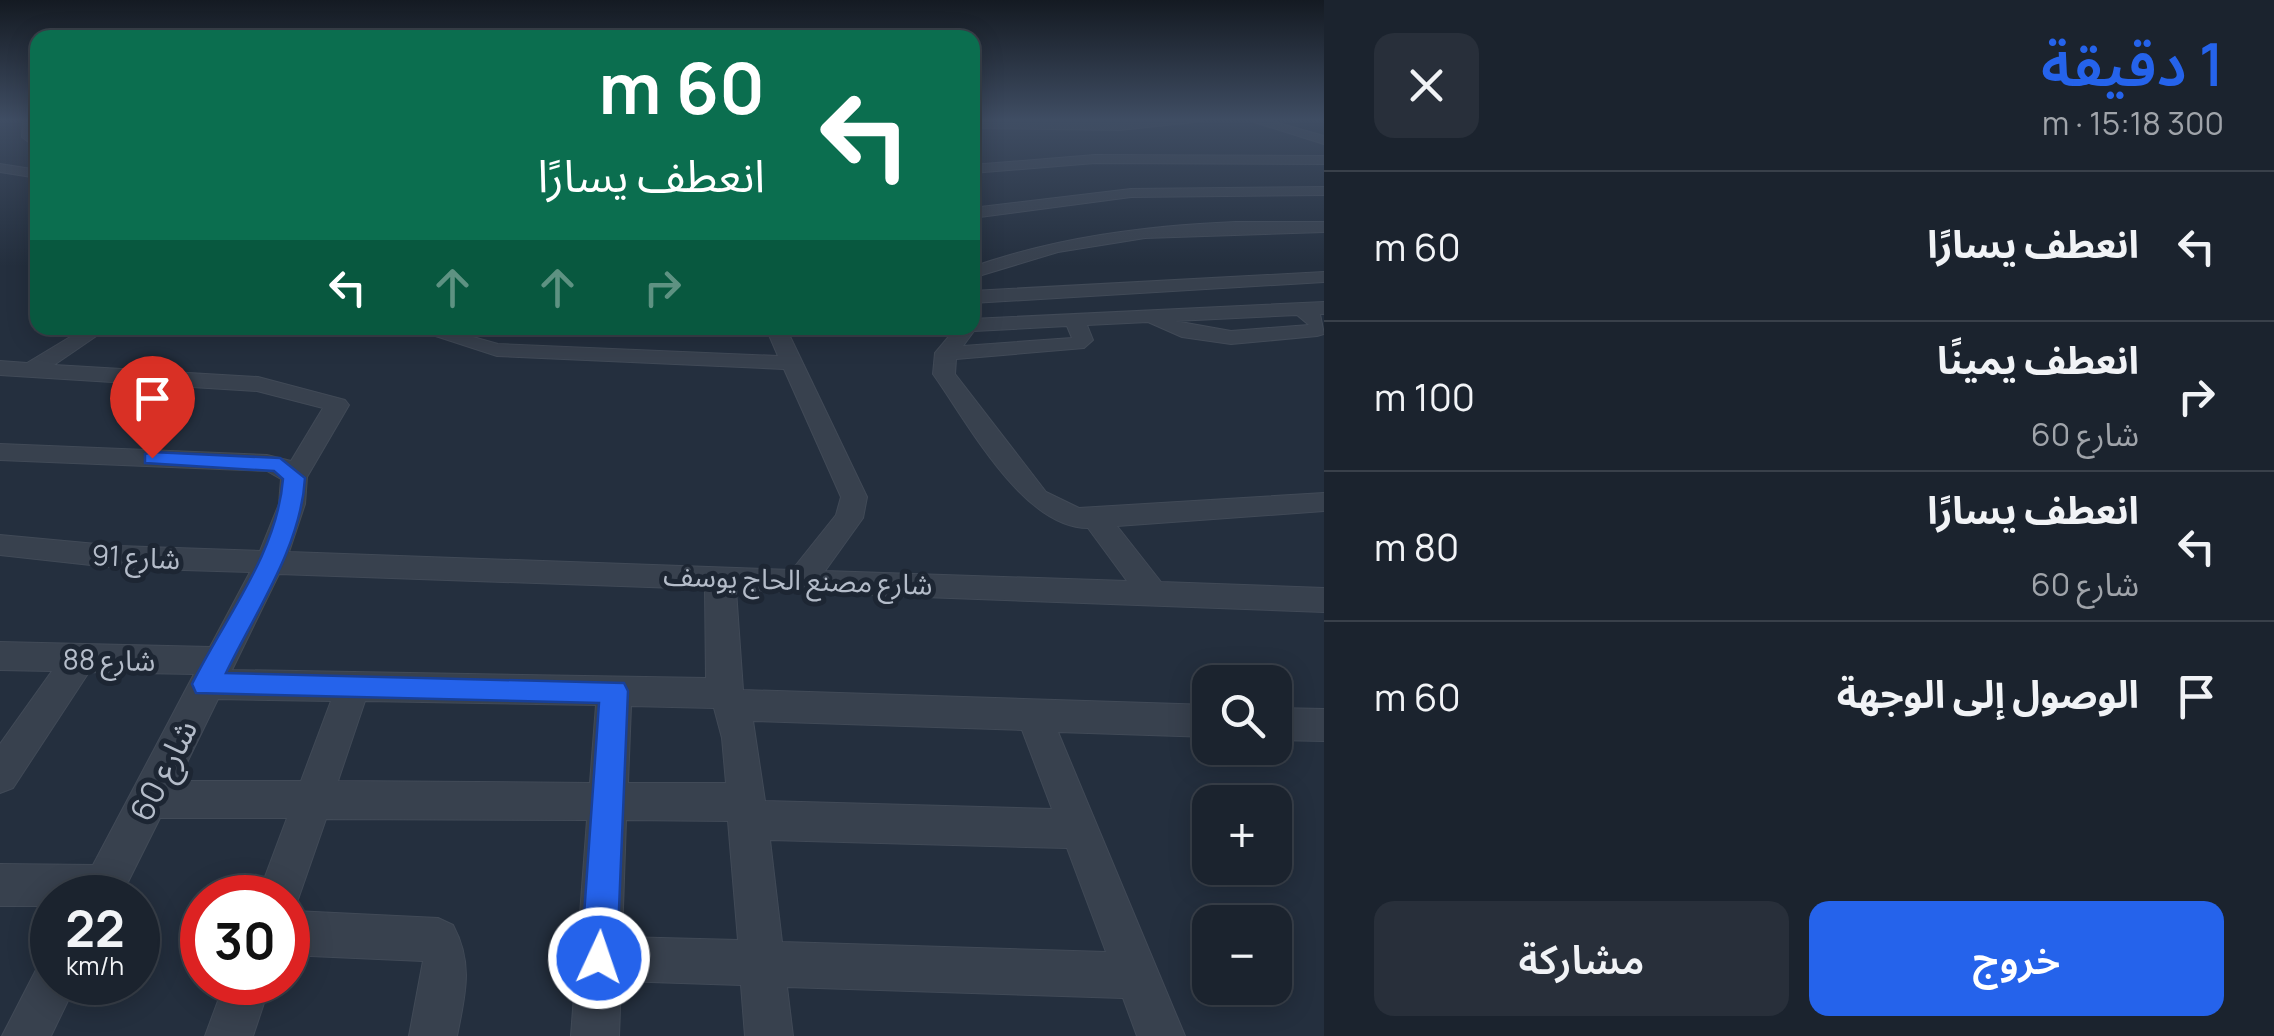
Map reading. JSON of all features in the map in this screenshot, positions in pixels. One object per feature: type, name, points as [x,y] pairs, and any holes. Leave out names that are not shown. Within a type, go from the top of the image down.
[{"type":"street","points":[[1015,169],[1069,199]]},
{"type":"street","points":[[1232,178],[1316,227]]},
{"type":"street","points":[[980,207],[995,209],[1069,199],[1250,190],[1324,191]]},
{"type":"street","points":[[1197,216],[1217,229]]},
{"type":"street","points":[[980,270],[1021,256],[1107,238],[1217,229],[1316,227]]},
{"type":"street","points":[[997,242],[1021,256]]},
{"type":"street","points":[[980,297],[1324,278]]},
{"type":"street","points":[[980,325],[1151,316],[1169,328],[1197,337],[1317,330],[1321,325],[1313,308]]},
{"type":"street","points":[[946,353],[1077,344],[1083,340],[1074,319]]},
{"type":"street","points":[[33,369],[87,335]]},
{"type":"street","points":[[446,335],[498,350],[794,364]]},
{"type":"street","points":[[780,335],[854,497],[854,508],[802,580]]},
{"type":"street","points":[[962,335],[946,353],[944,374],[1037,498],[1054,510],[1096,518],[1324,502]]},
{"type":"street","points":[[0,368],[258,384],[333,401],[338,408],[294,478]]},
{"type":"street","points":[[0,452],[267,463],[280,465],[294,478]]},
{"type":"street","points":[[0,467],[294,478]]},
{"type":"street","name":"شارع 60","points":[[110,875],[272,560],[292,504],[294,478]]},
{"type":"street","points":[[1096,518],[1152,593]]},
{"type":"street","name":"شارع 91","points":[[0,545],[118,556],[272,560]]},
{"type":"street","name":"شارع مصنع الحاج يوسف","points":[[272,560],[1324,600]]},
{"type":"street","points":[[720,576],[729,699],[747,811],[769,1036]]},
{"type":"street","name":"شارع 88","points":[[0,656],[80,658],[354,686],[614,691],[1192,720]]},
{"type":"street","points":[[0,776],[80,658]]},
{"type":"street","points":[[286,875],[354,686]]},
{"type":"street","points":[[595,1036],[614,691]]},
{"type":"street","points":[[1032,714],[1162,1036]]},
{"type":"street","points":[[1292,725],[1324,726]]},
{"type":"street","points":[[148,799],[608,802],[1079,829]]},
{"type":"street","points":[[0,884],[30,886]]},
{"type":"street","points":[[310,934],[438,940],[446,952],[446,968],[433,1036]]},
{"type":"street","points":[[599,958],[1138,976]]},
{"type":"street","points":[[26,1036],[42,1005]]},
{"type":"street","points":[[229,1036],[240,1005]]},
{"type":"route","points":[[152,458],[267,463],[289,470],[294,478],[292,504],[272,560],[206,684],[614,691],[599,958]]}]
